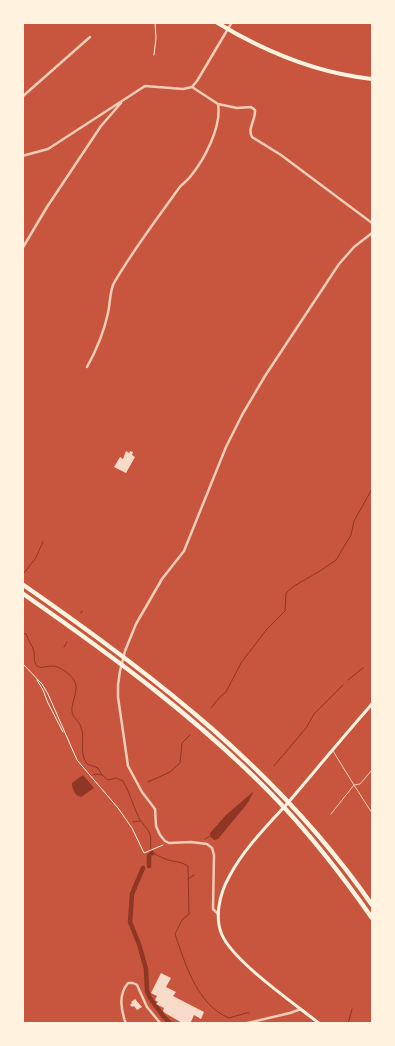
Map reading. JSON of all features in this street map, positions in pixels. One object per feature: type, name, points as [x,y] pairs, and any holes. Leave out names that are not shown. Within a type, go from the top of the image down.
[{"type":"highway","points":[[22,584],[120,654],[204,720],[272,784],[327,845],[372,905]]},
{"type":"highway","points":[[22,593],[126,667],[220,744],[280,803],[322,851],[372,918]]},
{"type":"main road","points":[[216,22],[275,54],[308,66],[348,76],[372,79]]},
{"type":"main road","points":[[320,1024],[245,964],[231,950],[220,932],[218,914],[229,877],[250,846],[372,704]]},
{"type":"street","points":[[22,156],[48,149],[140,88],[148,85],[183,89],[192,87],[232,22]]},
{"type":"street","points":[[22,97],[90,37]]},
{"type":"street","points":[[192,87],[218,104],[237,108],[252,107],[255,110],[250,133],[252,138],[282,155],[372,223]]},
{"type":"street","points":[[22,249],[47,207],[101,126],[126,98]]},
{"type":"street","points":[[87,366],[103,332],[111,300],[112,286],[180,186],[190,177],[204,154],[217,125],[218,104]]},
{"type":"street","points":[[218,914],[213,909],[214,855],[212,848],[207,844],[200,843],[165,842],[156,826],[155,809],[142,792],[128,766],[118,691],[125,651],[148,601],[165,574],[184,551],[226,447],[258,387],[338,264],[354,246],[372,233]]},
{"type":"street","points":[[126,1024],[121,1008],[121,999],[128,983],[133,983],[137,985],[153,1016],[161,1024]]},
{"type":"street","points":[[243,1024],[290,1013],[301,1008]]},
{"type":"lane","points":[[332,750],[372,814]]},
{"type":"lane","points":[[330,814],[354,785],[360,784],[372,770]]},
{"type":"path","points":[[154,55],[156,22]]},
{"type":"path","points":[[22,663],[43,690],[77,760],[122,814],[144,854],[168,843]]},
{"type":"path","points":[[35,678],[42,684],[52,701],[65,735]]},
{"type":"shaded area","points":[[83,775],[94,788],[81,797],[74,792],[72,783]]},
{"type":"shaded area","points":[[254,791],[247,804],[218,839],[214,840],[210,833],[226,815]]},
{"type":"building","points":[[126,451],[129,453],[130,451],[133,452],[132,455],[135,457],[126,473],[114,467],[120,457],[123,459]]},
{"type":"building","points":[[161,973],[171,978],[166,987],[176,992],[173,996],[204,1012],[201,1019],[194,1015],[190,1024],[184,1024],[165,1013],[163,1011],[164,1008],[156,1004],[158,1002],[155,1000],[157,996],[151,993]]},
{"type":"building","points":[[135,999],[142,1007],[137,1010],[134,1006],[130,1005]]},
{"type":"waterway","points":[[211,708],[226,692],[241,663],[267,629],[285,611],[286,593],[336,560],[351,535],[354,521],[372,489]]},
{"type":"waterway","points":[[24,573],[35,559],[43,542]]},
{"type":"waterway","points":[[22,624],[22,630]]},
{"type":"waterway","points":[[22,633],[26,634],[33,649],[37,666],[58,667],[67,673],[76,684],[72,713],[81,727],[83,736],[82,750],[87,764],[98,768],[108,780],[116,778],[123,781],[139,818],[150,834],[152,853],[188,866],[189,914],[182,920],[175,934],[188,970],[200,993],[218,1012],[229,1018],[249,1013]]},
{"type":"waterway","points":[[64,647],[67,642]]},
{"type":"waterway","points":[[348,680],[363,668]]},
{"type":"waterway","points":[[274,766],[306,728],[314,714],[343,685]]},
{"type":"waterway","points":[[148,782],[170,772],[180,763],[182,743],[190,735]]},
{"type":"waterway","points":[[93,775],[102,775]]},
{"type":"waterway","points":[[133,822],[140,821]]},
{"type":"waterway","points":[[205,839],[210,836]]},
{"type":"waterway","points":[[149,866],[149,856],[152,853]]},
{"type":"waterway","points":[[143,868],[132,894],[130,922],[146,969],[147,991],[163,1016],[171,1024]]},
{"type":"waterway","points":[[188,879],[194,875]]},
{"type":"waterway","points":[[348,1024],[352,1009]]}]
